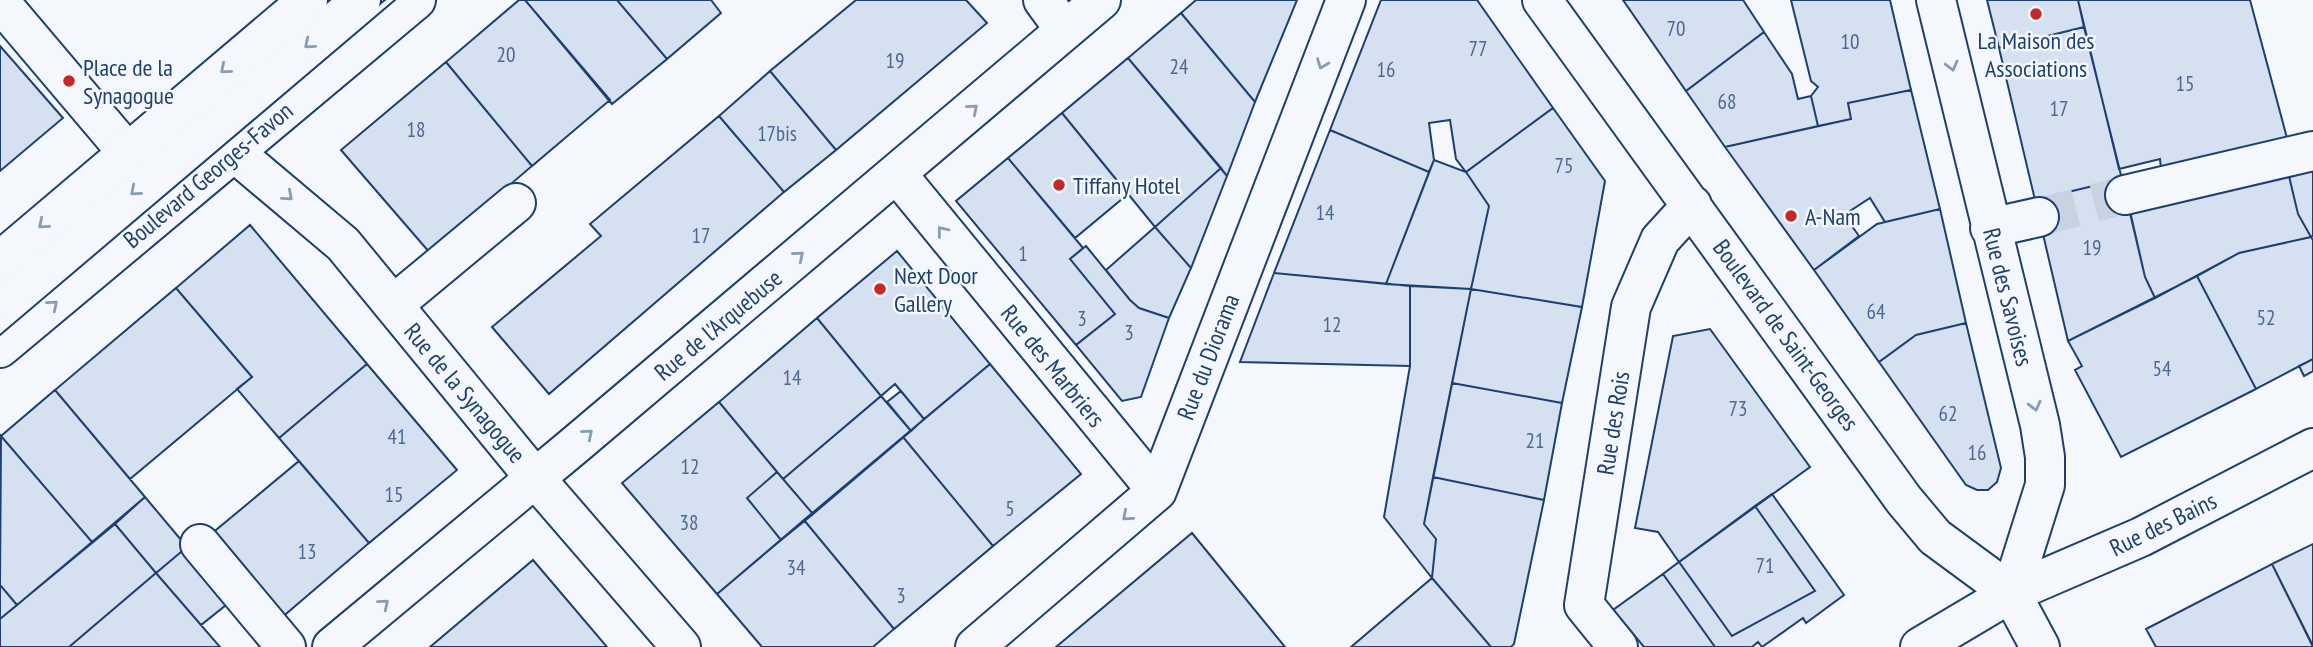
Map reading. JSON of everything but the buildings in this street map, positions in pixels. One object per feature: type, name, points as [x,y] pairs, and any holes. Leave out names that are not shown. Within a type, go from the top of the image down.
[{"type":"street","points":[[0,305],[362,0]]},
{"type":"street","name":"Boulevard Georges-Favon","points":[[0,348],[416,0]]},
{"type":"street","points":[[1043,0],[1065,30]]},
{"type":"street","name":"Rue de l'Arquebuse","points":[[332,647],[1101,0]]},
{"type":"street","name":"Rue du Diorama","points":[[975,647],[1157,491],[1346,0]]},
{"type":"street","name":"Rue des Savoises","points":[[1936,0],[2040,425],[2045,457],[2045,485],[2011,593]]},
{"type":"street","points":[[0,2],[127,152]]},
{"type":"street","name":"Boulevard de Saint-Georges","points":[[1545,2],[1904,499],[1935,537],[2011,593],[2040,647]]},
{"type":"street","points":[[0,261],[127,152],[288,6]]},
{"type":"street","points":[[2125,195],[2313,151]]},
{"type":"street","name":"Rue de la Synagogue","points":[[235,153],[343,244],[536,478],[681,647]]},
{"type":"street","name":"Rue des Marbriers","points":[[897,174],[1157,491]]},
{"type":"street","points":[[393,305],[516,203]]},
{"type":"street","name":"Rue des Rois","points":[[1618,647],[1584,605],[1631,307],[1660,240],[1692,205]]},
{"type":"street","points":[[1990,228],[2039,216]]},
{"type":"street","name":"Rue des Bains","points":[[2011,593],[2141,537],[2313,448]]},
{"type":"street","points":[[200,544],[286,647]]},
{"type":"street","points":[[1920,647],[2011,593]]},
{"type":"tunnel","points":[[2039,217],[2125,195]]},
{"type":"tram line","points":[[0,335],[395,0]]},
{"type":"place","name":"La Maison des Associations","points":[[2036,14]]},
{"type":"place","name":"Place de la Synagogue","points":[[69,81]]},
{"type":"place","name":"Tiffany Hotel","points":[[1059,185]]},
{"type":"place","name":"A-Nam","points":[[1791,216]]},
{"type":"place","name":"Next Door Gallery","points":[[880,289]]}]
